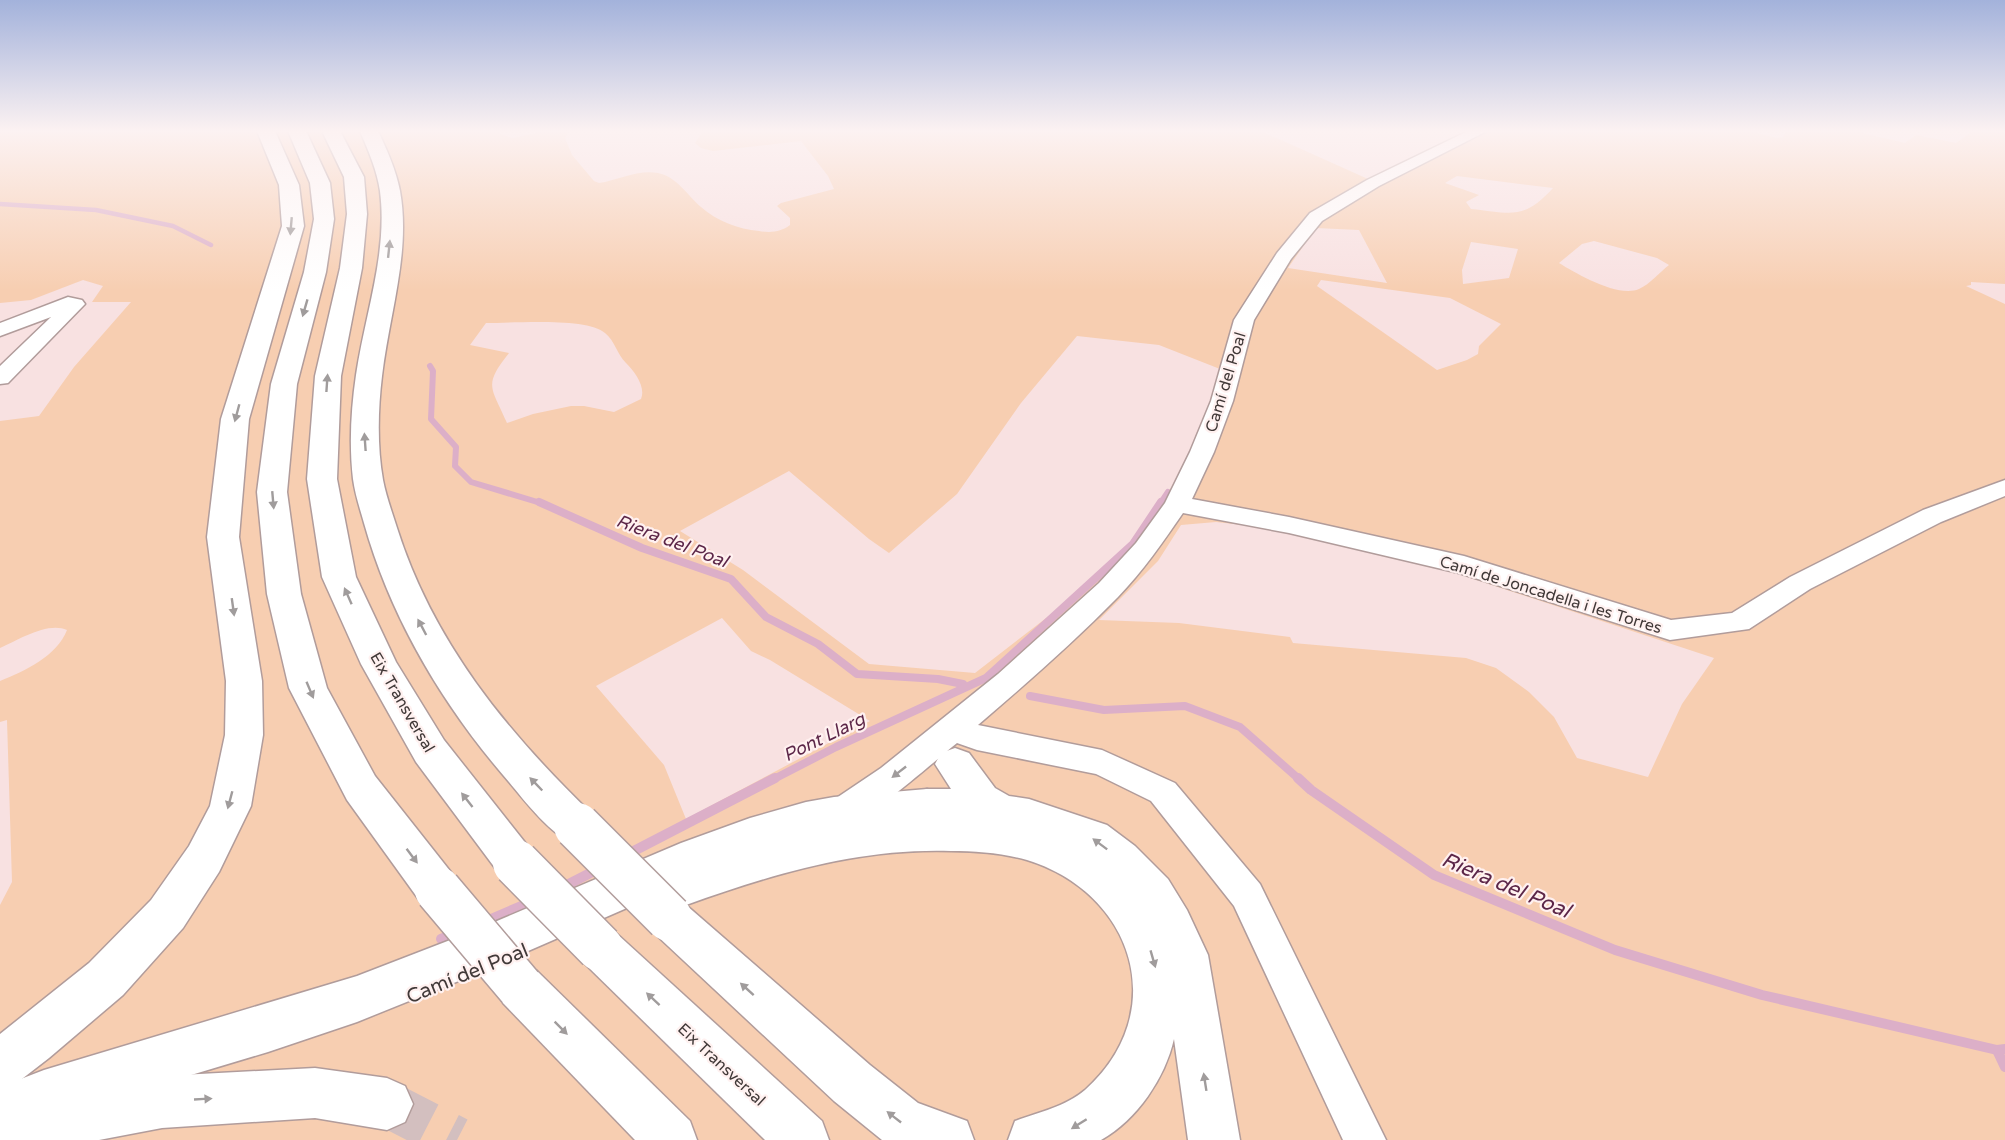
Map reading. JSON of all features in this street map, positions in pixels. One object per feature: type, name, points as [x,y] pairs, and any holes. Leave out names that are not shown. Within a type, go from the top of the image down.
[{"type":"main road","points":[[0,1064],[32,1041],[106,979],[167,914],[204,859],[230,806],[244,735],[244,681],[224,537],[235,419],[293,226],[289,184]]},
{"type":"main road","points":[[320,184],[324,219],[315,272],[284,384],[272,492],[284,594],[308,688],[360,788],[438,890],[519,987],[671,1140]]},
{"type":"main road","name":"Eix Transversal","points":[[355,184],[357,214],[351,268],[328,376],[322,479],[339,577],[379,664],[430,751],[516,862],[600,948],[803,1140]]},
{"type":"main road","points":[[388,184],[391,226],[386,276],[369,375],[365,432],[368,481],[383,540],[411,606],[433,648],[462,694],[514,762],[577,826],[672,904],[852,1083],[902,1123],[948,1140]]},
{"type":"main road","points":[[952,742],[981,800],[999,811]]},
{"type":"main road","points":[[927,806],[999,811],[1029,816],[1092,837],[1120,859],[1152,893],[1171,924],[1185,955],[1215,1140]]},
{"type":"main road","name":"Camí del Poal","points":[[0,1113],[48,1093],[99,1076],[354,1000],[418,975],[714,848],[780,827],[842,813],[927,806]]},
{"type":"main road","points":[[672,904],[739,866],[796,850],[866,838],[935,833],[1014,839],[1042,846],[1074,859],[1100,875],[1122,896],[1142,926],[1155,963],[1158,994],[1155,1024],[1144,1053],[1128,1081],[1104,1108],[1068,1130],[1034,1140]]},
{"type":"main road","name":"Camí del Poal","points":[[0,1131],[81,1097],[308,1031],[672,904]]},
{"type":"main road","points":[[2,1140],[111,1111],[162,1101],[315,1093],[387,1104]]},
{"type":"street","name":"Camí del Poal","points":[[842,813],[952,742],[999,690],[1109,590],[1145,549],[1177,504],[1202,452],[1222,401],[1244,320],[1293,244],[1316,217],[1373,184]]},
{"type":"street","points":[[0,330],[68,303],[75,304],[0,378]]},
{"type":"street","name":"Camí de Joncadella i les Torres","points":[[1177,504],[1288,525],[1464,565],[1670,630],[1739,622],[1800,583],[1932,516],[2005,487]]},
{"type":"street","points":[[952,742],[977,738],[1102,763],[1163,792],[1247,895],[1365,1140]]},
{"type":"street","name":"Camí del Poal","points":[[672,904],[711,864],[759,846],[836,828],[900,819],[927,806],[943,791],[953,775],[952,742]]},
{"type":"shaded area","points":[[0,184],[678,184],[707,212],[728,224],[768,232],[779,231],[790,225],[790,218],[777,206],[781,203],[834,189],[832,184],[1448,184],[1479,195],[1466,202],[1471,209],[1507,213],[1533,206],[1553,188],[1523,184],[2005,184],[2005,284],[1971,282],[1971,285],[1966,286],[2005,304],[2005,1140],[0,1140],[0,905],[12,882],[7,720],[0,722],[0,681],[39,662],[56,648],[67,630],[51,628],[42,630],[0,648],[0,421],[39,416],[74,367],[131,302],[92,302],[103,286],[83,280],[31,300],[0,303]],"holes":[[[1316,228],[1359,230],[1387,283],[1288,268]],[[1594,241],[1657,258],[1669,265],[1639,289],[1630,291],[1609,288],[1559,263],[1582,244]],[[1471,242],[1518,249],[1509,278],[1463,284],[1462,270]],[[1321,280],[1450,298],[1501,324],[1479,346],[1478,354],[1437,370],[1317,286]],[[486,323],[567,323],[596,328],[608,336],[636,375],[641,385],[641,399],[614,412],[571,406],[533,414],[507,423],[492,386],[495,373],[509,353],[470,345]],[[1077,336],[1159,345],[1220,369],[1202,433],[1172,488],[1167,491],[1131,543],[1067,602],[975,673],[869,664],[743,570],[680,531],[789,471],[869,539],[889,553],[957,494],[1021,403]],[[1216,522],[1252,526],[1410,558],[1714,658],[1682,704],[1648,777],[1577,758],[1554,717],[1529,692],[1496,668],[1466,658],[1293,643],[1290,637],[1179,623],[1099,620],[1158,561],[1181,525]],[[722,618],[751,651],[770,660],[870,721],[686,819],[664,765],[596,686]]]},
{"type":"waterway","points":[[0,204],[96,210],[173,226],[211,245]]},
{"type":"waterway","name":"Riera del Poal","points":[[430,366],[433,371],[431,419],[456,447],[455,466],[471,482],[542,504]]},
{"type":"waterway","name":"Pont Llarg","points":[[1160,504],[1168,492]]},
{"type":"waterway","name":"Pont Llarg","points":[[772,780],[836,747],[986,678],[1133,544],[1161,502]]},
{"type":"waterway","name":"Riera del Poal","points":[[542,504],[642,548],[731,579],[766,617],[818,644],[857,674],[938,679],[963,684]]},
{"type":"waterway","name":"Riera del Poal","points":[[1030,696],[1104,710],[1185,706],[1240,727],[1300,780]]},
{"type":"waterway","name":"Pont Llarg","points":[[628,854],[775,778]]},
{"type":"waterway","name":"Riera del Poal","points":[[1298,778],[1311,790],[1434,875],[1615,950],[1762,995],[1997,1050]]},
{"type":"waterway","name":"Pont Llarg","points":[[561,888],[598,869]]},
{"type":"waterway","name":"Pont Llarg","points":[[484,922],[533,901]]},
{"type":"waterway","name":"Pont Llarg","points":[[441,939],[456,933]]},
{"type":"waterway","name":"Riera del Poal","points":[[1997,1050],[2005,1049]]},
{"type":"waterway","points":[[1997,1050],[2005,1067]]},
{"type":"tunnel","points":[[387,1104],[457,1140]]}]
